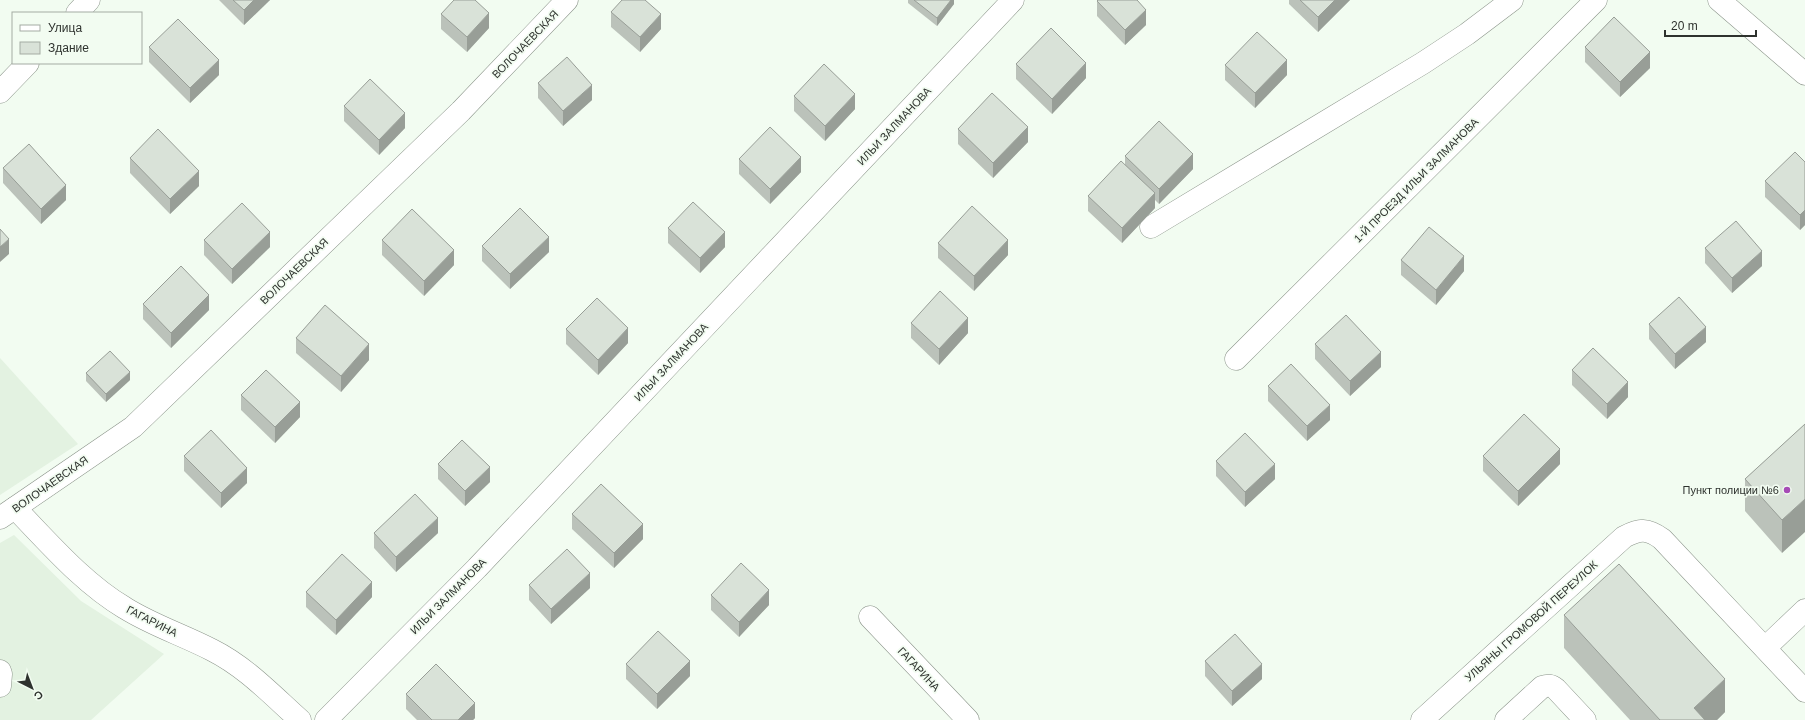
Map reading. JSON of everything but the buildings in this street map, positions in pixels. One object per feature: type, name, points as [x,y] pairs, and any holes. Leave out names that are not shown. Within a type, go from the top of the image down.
[{"type":"street","points":[[78,12],[89,0]]},
{"type":"street","name":"ВОЛОЧАЕВСКАЯ","points":[[7,513],[133,426],[461,111],[567,0]]},
{"type":"street","name":"ИЛЬИ ЗАЛМАНОВА","points":[[326,720],[488,556],[1014,0]]},
{"type":"street","points":[[1151,227],[1423,63],[1467,34],[1512,0]]},
{"type":"street","name":"1-Й ПРОЕЗД ИЛЬИ ЗАЛМАНОВА","points":[[1236,359],[1596,0]]},
{"type":"street","points":[[1719,0],[1805,74]]},
{"type":"street","points":[[0,92],[27,64]]},
{"type":"street","name":"ГАГАРИНА","points":[[7,513],[89,582],[124,608],[166,630],[213,650],[226,658],[250,674],[300,720]]},
{"type":"street","name":"УЛЬЯНЫ ГРОМОВОЙ ПЕРЕУЛОК","points":[[1422,720],[1624,537],[1634,532],[1644,530],[1654,532],[1662,539],[1765,648]]},
{"type":"street","points":[[1805,610],[1765,648],[1805,691]]},
{"type":"street","name":"ГАГАРИНА","points":[[870,617],[968,720]]},
{"type":"street","points":[[0,671],[0,686]]},
{"type":"street","points":[[1506,720],[1542,688],[1553,686],[1585,720]]},
{"type":"shaded area","points":[[0,358],[78,444],[0,495]]},
{"type":"shaded area","points":[[14,535],[81,601],[164,654],[91,720],[0,720],[0,543]]},
{"type":"place","name":"Пункт полиции №6","points":[[1787,490]]}]
